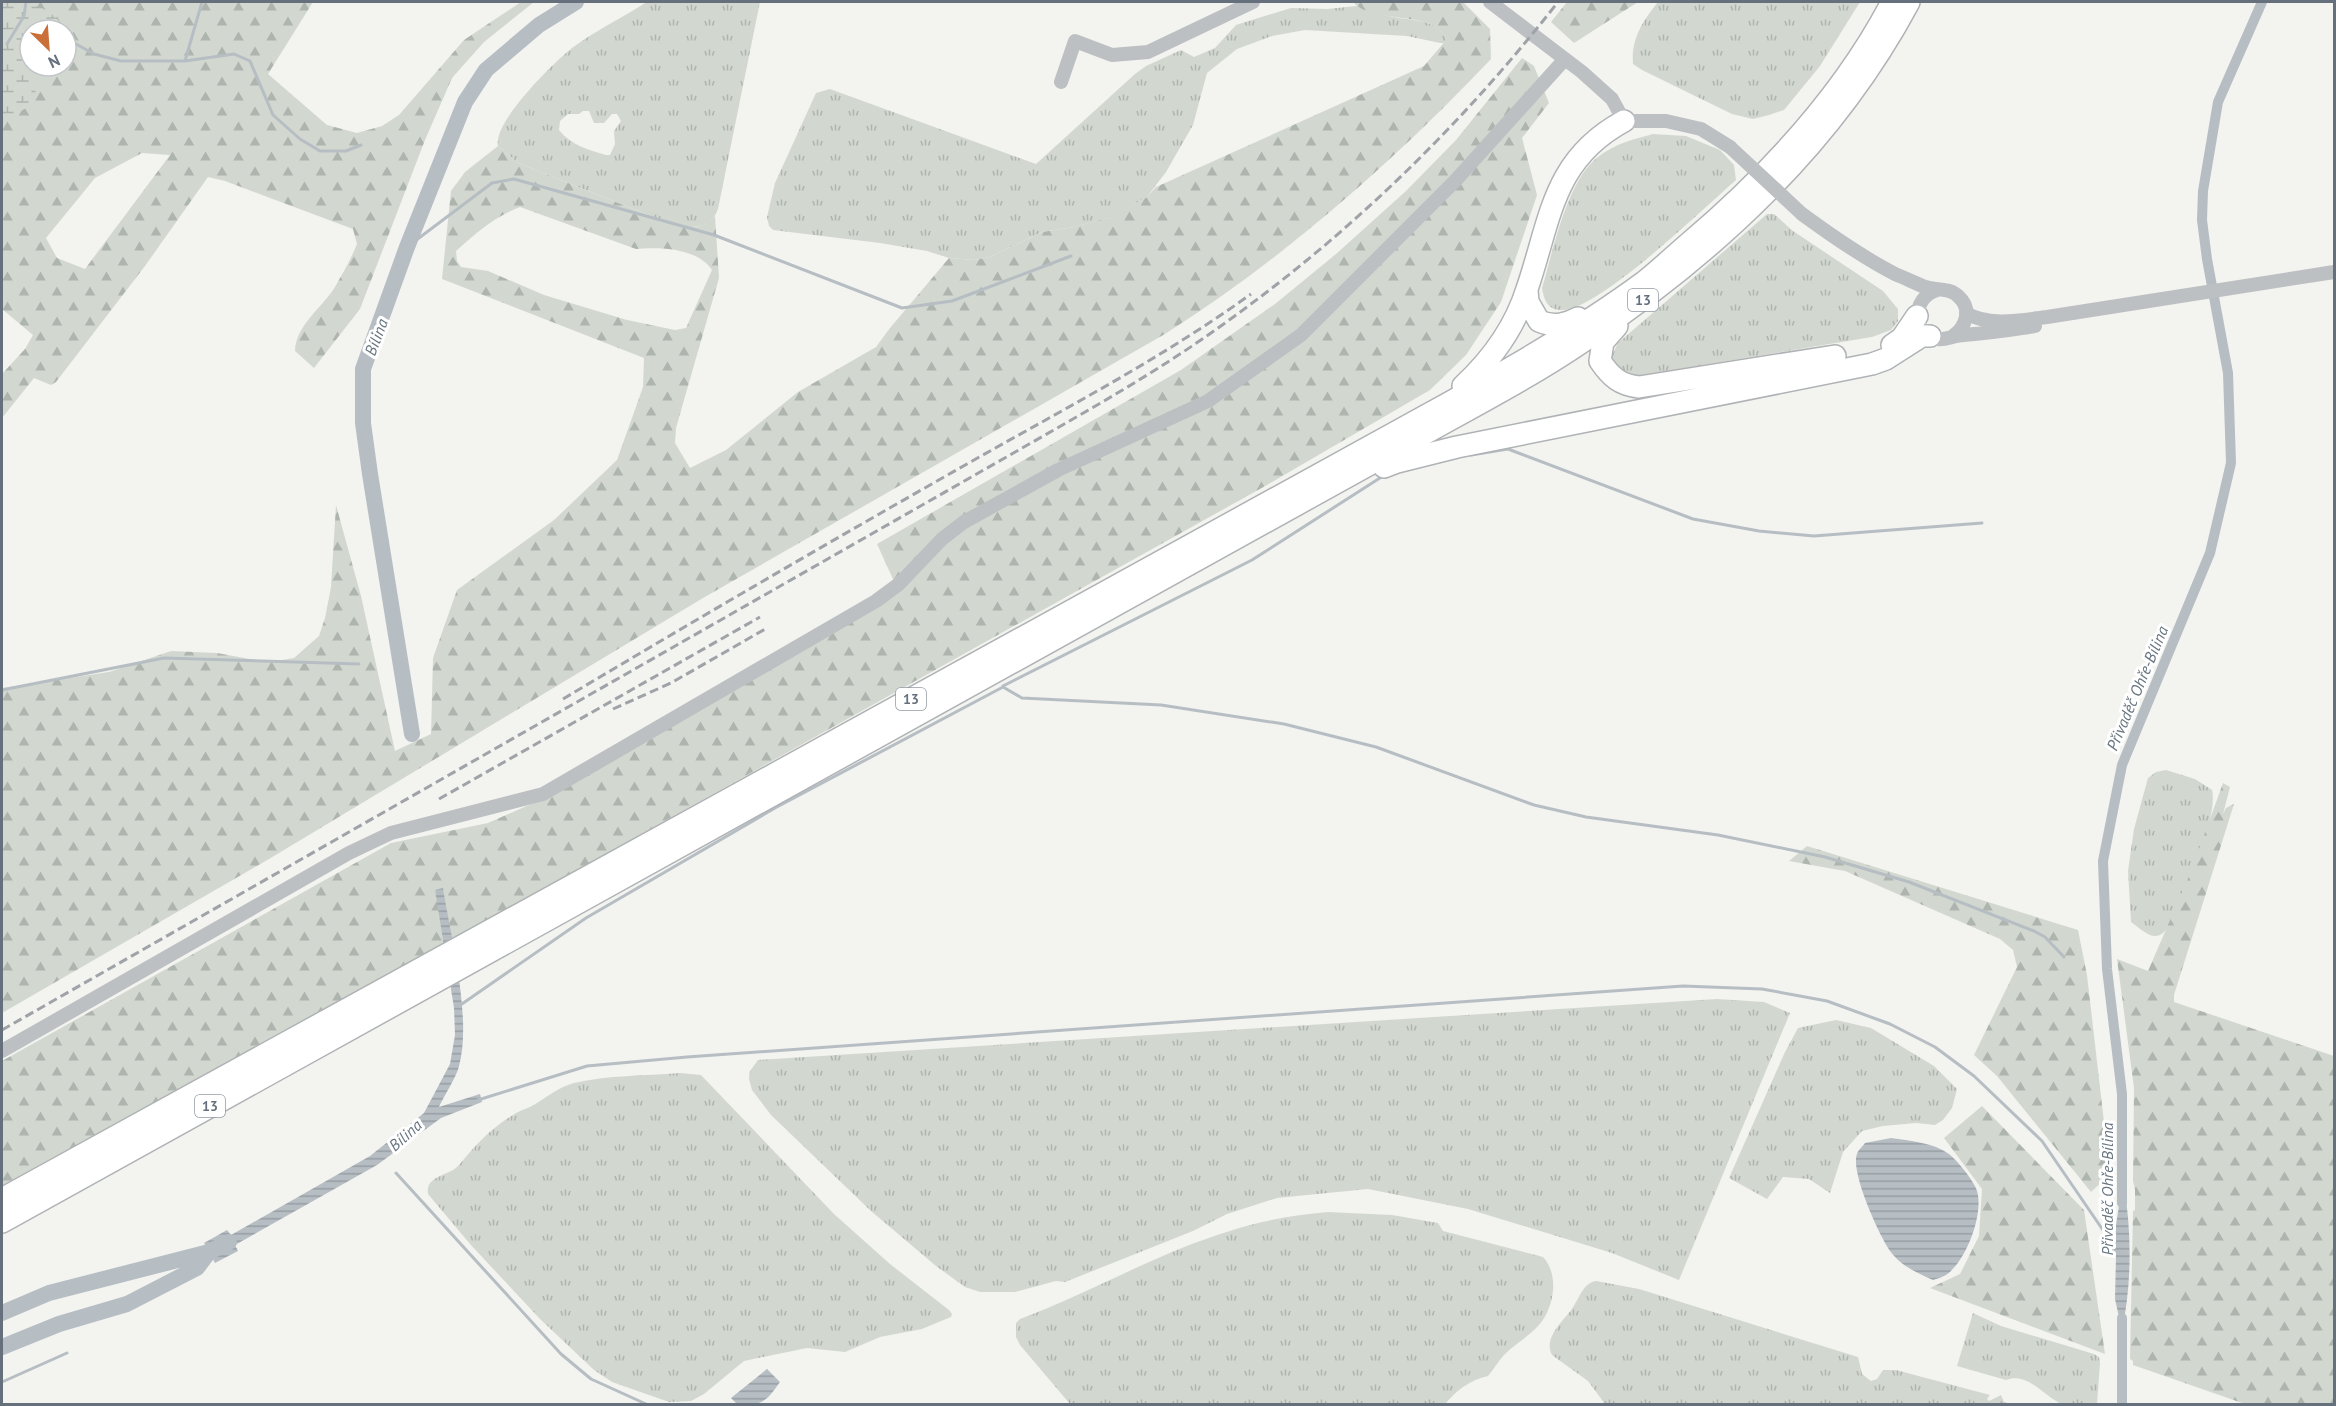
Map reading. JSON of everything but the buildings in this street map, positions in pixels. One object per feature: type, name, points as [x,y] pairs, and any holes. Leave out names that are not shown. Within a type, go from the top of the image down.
[{"type":"highway","name":"13","points":[[2,1199],[415,982],[1295,505],[1506,389],[1581,344],[1650,286],[1776,161],[1816,116],[1853,66],[1892,2]]},
{"type":"highway","name":"13","points":[[517,926],[1427,415],[1706,251],[1784,176],[1827,127],[1865,75],[1909,2]]},
{"type":"highway","points":[[1427,415],[1464,386],[1489,361],[1510,328],[1527,290],[1550,207],[1572,165],[1602,134],[1624,121]]},
{"type":"highway","points":[[1527,290],[1528,302],[1539,321],[1558,326],[1650,286]]},
{"type":"highway","points":[[1650,286],[1603,342],[1600,361],[1613,378],[1626,386],[1639,387],[1881,350],[1902,338],[1918,309]]},
{"type":"highway","points":[[1295,505],[1397,462],[1456,447],[1872,364],[1886,359],[1923,336],[1929,336]]},
{"type":"highway","name":"13","points":[[2,1222],[415,982]]},
{"type":"street","points":[[1061,82],[1075,41],[1112,55],[1148,52],[1253,2]]},
{"type":"street","points":[[1490,2],[1565,59],[1612,99],[1624,121],[1666,121],[1701,129],[1730,147],[1802,214],[1842,244],[1895,274],[1937,290]]},
{"type":"street","points":[[2,1051],[349,853],[392,833],[543,794],[876,601],[899,584],[942,538],[984,510],[1058,470],[1208,401],[1301,335],[1455,181],[1565,59]]},
{"type":"street","points":[[1895,274],[1915,291],[1918,324],[1929,336],[1941,339],[2006,332],[2186,294],[2334,272]]},
{"type":"street","points":[[1918,309],[1927,294],[1937,290],[1945,289],[1958,296],[1962,300],[1966,313],[1964,324],[1953,336]]},
{"type":"street","points":[[1966,313],[1974,318],[2011,321],[2128,305]]},
{"type":"green space","points":[[2,2],[313,2],[268,74],[327,125],[357,133],[382,126],[399,115],[464,40],[521,2],[534,2],[484,42],[452,78],[425,140],[360,309],[314,368],[295,351],[296,342],[305,325],[330,295],[350,261],[357,244],[353,229],[225,181],[208,177],[145,266],[56,382],[51,385],[34,378],[2,418],[2,374],[25,349],[33,335],[2,309]],"holes":[[[142,153],[170,155],[85,269],[57,258],[46,238],[95,178]]]},
{"type":"green space","points":[[2,2],[38,6],[56,18],[18,18],[18,78],[37,78],[34,104],[2,121]]},
{"type":"green space","points":[[647,2],[760,2],[718,209],[711,220],[701,226],[676,226],[518,163],[498,146],[499,136],[514,108],[552,66],[572,48]],"holes":[[[589,111],[594,123],[604,123],[612,114],[617,114],[621,121],[614,131],[615,144],[610,155],[580,146],[569,140],[559,130],[560,121],[568,114]]]},
{"type":"green space","points":[[1353,2],[1463,2],[1490,29],[1491,59],[1454,98],[1336,207],[1253,273],[1165,334],[703,598],[269,859],[2,1013],[2,688],[109,672],[171,651],[217,653],[255,660],[294,658],[319,636],[325,618],[331,587],[336,505],[361,596],[395,751],[431,734],[433,658],[457,590],[554,520],[617,460],[643,387],[644,358],[442,279],[451,191],[465,172],[498,146],[518,163],[676,226],[697,227],[707,223],[715,216],[719,278],[676,428],[675,443],[690,468],[726,450],[798,392],[876,347],[949,258],[974,260],[990,257],[1042,232],[1074,227],[1111,217],[1147,197],[1156,187],[1424,66],[1447,39],[1440,30],[1430,24],[1362,9]],"holes":[[[520,207],[636,249],[656,248],[688,253],[706,263],[712,270],[686,328],[675,330],[627,320],[544,295],[488,271],[461,267],[457,261],[456,251],[494,220]]]},
{"type":"green space","points":[[1567,2],[1638,2],[1574,43],[1551,22]]},
{"type":"green space","points":[[1658,2],[1860,2],[1820,66],[1784,110],[1753,119],[1732,114],[1633,64],[1634,46],[1639,30]]},
{"type":"green space","points":[[1357,6],[1385,15],[1430,24],[1443,32],[1447,39],[1444,43],[1440,43],[1407,36],[1305,30],[1272,36],[1237,49],[1207,73],[1193,125],[1166,172],[1147,197],[1112,217],[1074,227],[1042,232],[990,257],[974,260],[949,258],[927,251],[880,243],[773,230],[769,226],[767,217],[775,183],[816,93],[830,89],[1036,164],[1146,66],[1181,50],[1194,57],[1215,48],[1236,25],[1291,8],[1327,9]]},
{"type":"green space","points":[[1522,58],[1534,66],[1549,103],[1522,138],[1537,195],[1501,302],[1466,355],[1430,390],[1267,485],[451,940],[443,889],[444,944],[2,1189],[2,1061],[391,843],[488,823],[547,797],[898,590],[877,544],[1181,370],[1275,304],[1336,254],[1406,191],[1456,140]]},
{"type":"green space","points":[[1653,134],[1686,136],[1720,150],[1734,165],[1736,180],[1650,256],[1599,295],[1577,306],[1561,310],[1552,308],[1545,300],[1542,288],[1562,217],[1578,182],[1587,168],[1604,152]]},
{"type":"green space","points":[[1767,214],[1774,214],[1793,231],[1883,291],[1898,309],[1898,321],[1891,330],[1872,337],[1630,377],[1618,369],[1611,357],[1618,343]]},
{"type":"green space","points":[[2166,770],[2195,779],[2212,790],[2213,803],[2205,838],[2182,897],[2169,926],[2160,935],[2155,936],[2146,933],[2131,922],[2128,871],[2134,829],[2148,778],[2156,772]]},
{"type":"green space","points":[[2223,783],[2230,787],[2223,814],[2226,808],[2234,804],[2174,995],[2174,1002],[2334,1056],[2334,1404],[2245,1404],[2133,1365],[2130,1359],[2133,1211],[2135,1210],[2134,1088],[2117,959],[2148,971],[2190,874]]},
{"type":"green space","points":[[1807,846],[2078,930],[2087,975],[2110,1174],[2091,1192],[1997,1076],[1974,1055],[2017,967],[2013,950],[2000,939],[1845,871],[1789,861]]},
{"type":"green space","points":[[1717,999],[1764,1002],[1790,1013],[1679,1280],[1612,1253],[1468,1209],[1368,1189],[1277,1198],[1227,1214],[1193,1231],[1065,1282],[1056,1281],[1015,1292],[980,1292],[965,1287],[936,1266],[871,1211],[771,1115],[752,1090],[749,1079],[750,1071],[758,1060]]},
{"type":"green space","points":[[1836,1020],[1871,1028],[1934,1066],[1957,1089],[1952,1108],[1943,1120],[1935,1125],[1916,1123],[1883,1126],[1862,1131],[1843,1152],[1830,1193],[1809,1179],[1783,1177],[1767,1199],[1729,1178],[1798,1028]]},
{"type":"green space","points":[[680,1073],[701,1075],[834,1214],[890,1264],[949,1310],[951,1317],[922,1329],[880,1337],[845,1352],[807,1348],[744,1361],[704,1394],[691,1401],[669,1402],[612,1382],[594,1370],[540,1319],[470,1244],[428,1194],[430,1183],[434,1179],[455,1169],[498,1126],[516,1113],[564,1087],[600,1078]]},
{"type":"green space","points":[[1982,1106],[2084,1210],[2105,1354],[1930,1288],[1960,1274],[1979,1236],[1982,1189],[1944,1138]]},
{"type":"green space","points":[[1328,1212],[1392,1215],[1438,1223],[1443,1231],[1543,1257],[1552,1273],[1553,1282],[1548,1311],[1538,1326],[1505,1354],[1488,1376],[1464,1386],[1445,1404],[1070,1404],[1020,1345],[1016,1337],[1016,1323],[1020,1319],[1179,1249],[1256,1223]]},
{"type":"green space","points":[[1596,1281],[1639,1289],[1858,1357],[1862,1374],[1871,1381],[1877,1379],[1883,1370],[1896,1370],[1990,1395],[1987,1399],[1989,1401],[2001,1395],[2004,1402],[2010,1404],[1605,1404],[1588,1381],[1552,1355],[1550,1349],[1555,1330],[1585,1288]]},
{"type":"green space","points":[[1973,1313],[2001,1326],[2099,1357],[2097,1404],[2062,1404],[2036,1386],[2021,1379],[2006,1380],[1957,1366]]},
{"type":"water","points":[[443,888],[459,978],[463,1025],[458,1070],[439,1107],[480,1094],[482,1102],[441,1118],[377,1165],[235,1245],[238,1251],[215,1263],[204,1243],[227,1230],[231,1235],[370,1156],[424,1113],[450,1064],[455,1035],[454,1008],[435,890]]},
{"type":"water","points":[[1891,1138],[1928,1144],[1949,1154],[1965,1171],[1977,1191],[1978,1212],[1972,1237],[1953,1269],[1946,1275],[1933,1280],[1904,1264],[1890,1251],[1879,1232],[1861,1188],[1856,1163],[1858,1151],[1865,1143]]},
{"type":"water","points":[[2123,1180],[2130,1256],[2128,1294],[2122,1331],[2115,1299],[2116,1256],[2103,1236],[2108,1232],[2116,1241],[2116,1225]]},
{"type":"water","points":[[767,1369],[780,1382],[767,1398],[758,1403],[737,1404],[731,1398]]},
{"type":"waterway","points":[[7,44],[24,16],[26,2]]},
{"type":"waterway","points":[[78,45],[94,54],[121,61],[185,61],[202,2]]},
{"type":"waterway","name":"Bílina","points":[[412,734],[363,423],[363,369],[407,247],[465,102],[486,70],[539,25],[576,2]]},
{"type":"waterway","name":"Přivaděč Ohře-Bílina","points":[[2122,1203],[2122,1094],[2107,969],[2103,861],[2122,765],[2210,553],[2231,463],[2228,373],[2207,259],[2202,220],[2203,191],[2218,102],[2262,2]]},
{"type":"waterway","points":[[185,61],[234,54],[250,61],[273,115],[300,139],[320,151],[346,151],[361,145]]},
{"type":"waterway","points":[[407,247],[492,183],[514,179],[714,235],[902,308],[952,301],[1071,256]]},
{"type":"waterway","points":[[1471,455],[1508,449],[1693,519],[1759,531],[1814,536],[1982,523]]},
{"type":"waterway","points":[[1003,686],[1252,560],[1383,476]]},
{"type":"waterway","points":[[2,690],[164,658],[359,664]]},
{"type":"waterway","points":[[459,1006],[586,918],[775,808],[1003,687],[1022,698],[1161,705],[1284,724],[1376,747],[1534,805],[1586,817],[1718,835],[1825,857],[1909,882],[2034,931],[2045,937],[2064,957]]},
{"type":"waterway","points":[[478,1100],[587,1066],[687,1057],[1683,986],[1762,989],[1827,1001],[1890,1024],[1935,1047],[1974,1076],[2042,1141],[2107,1236]]},
{"type":"waterway","points":[[396,1173],[561,1354],[591,1379],[646,1404]]},
{"type":"waterway","name":"Bílina","points":[[2,1313],[49,1293],[209,1252],[229,1242]]},
{"type":"waterway","name":"Bílina","points":[[2,1347],[59,1324],[127,1304],[197,1268],[209,1252]]},
{"type":"waterway","name":"Přivaděč Ohře-Bílina","points":[[2122,1318],[2122,1404]]},
{"type":"waterway","points":[[2,1382],[67,1353]]},
{"type":"railway","points":[[2,1030],[1073,419],[1178,356],[1266,293],[1312,256],[1400,177],[1482,93],[1558,2]]},
{"type":"railway","points":[[563,699],[815,551],[1147,362],[1251,294]]},
{"type":"railway","points":[[439,799],[760,617]]},
{"type":"railway","points":[[613,709],[671,683],[767,628]]}]
